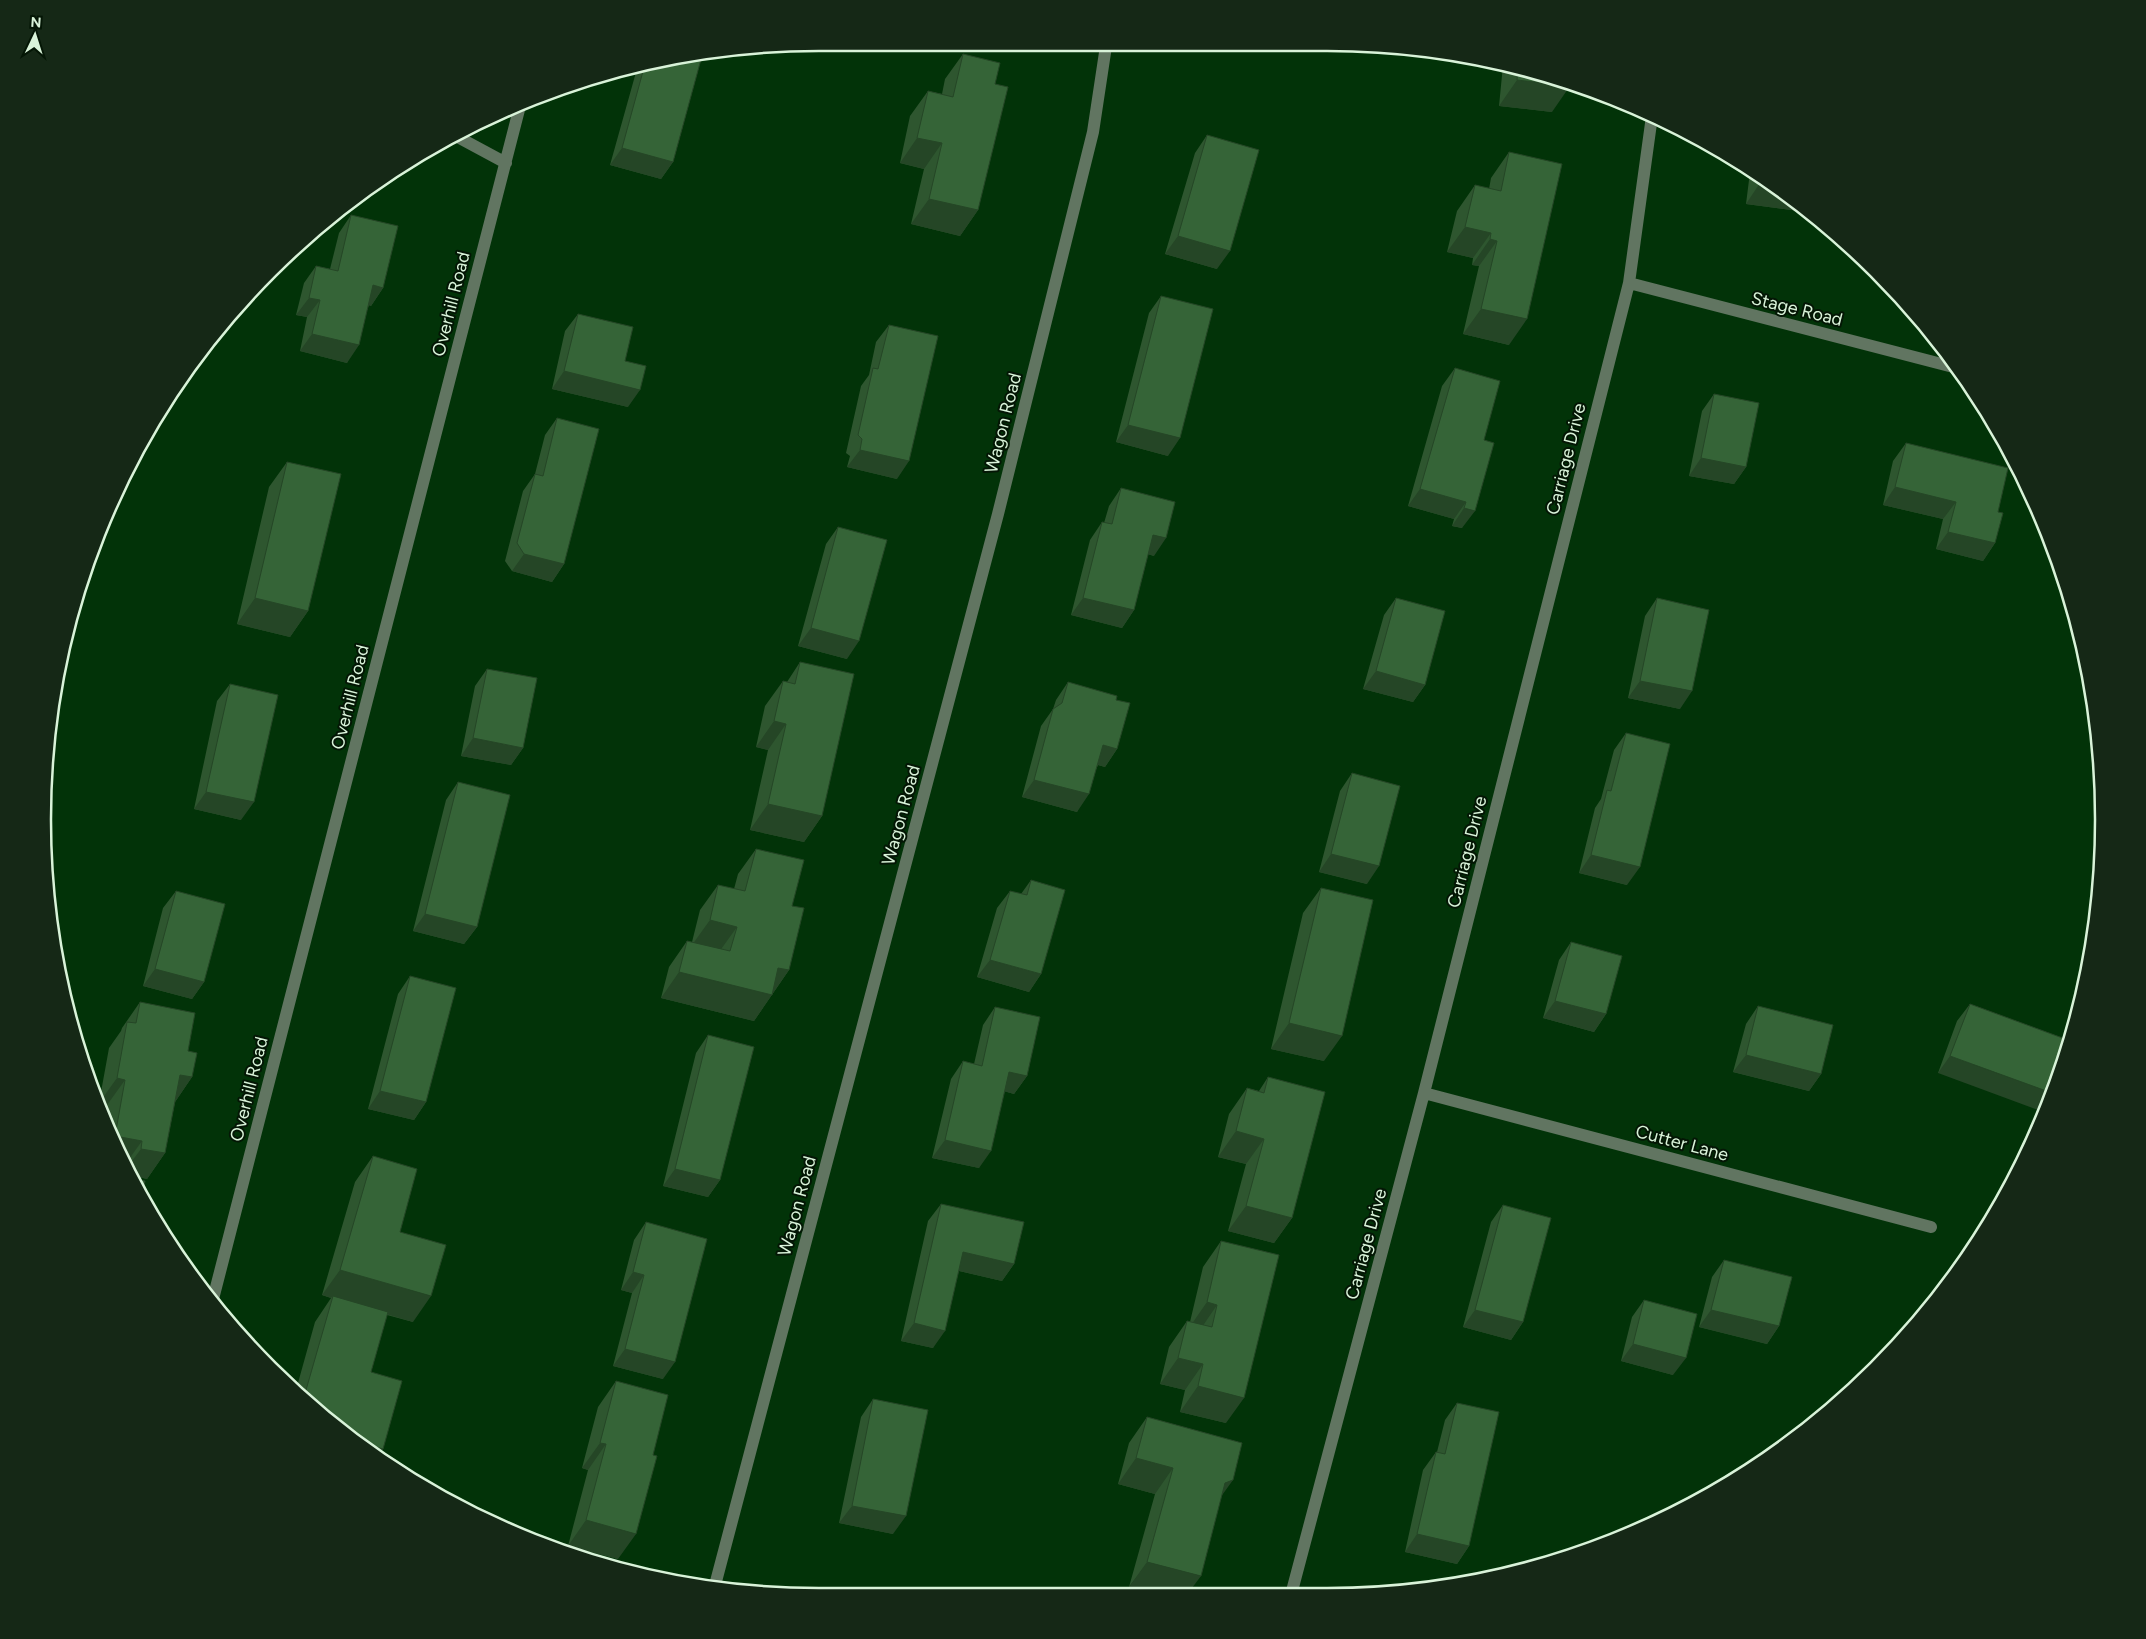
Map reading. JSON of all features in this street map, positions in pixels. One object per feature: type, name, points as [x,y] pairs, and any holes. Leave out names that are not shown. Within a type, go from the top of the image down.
[{"type":"street","name":"Wagon Road","points":[[716,1581],[998,514],[1093,132],[1105,51]]},
{"type":"street","name":"Overhill Road","points":[[215,1293],[506,164],[517,114]]},
{"type":"street","name":"Carriage Drive","points":[[1293,1588],[1424,1093],[1629,284],[1651,123]]},
{"type":"street","points":[[462,140],[506,164]]},
{"type":"street","name":"Stage Road","points":[[1629,284],[1945,365]]},
{"type":"street","name":"Cutter Lane","points":[[1424,1093],[1931,1227]]},
{"type":"building","points":[[963,54],[1000,63],[995,84],[1008,87],[978,210],[929,199],[942,143],[917,138],[928,91],[953,97]]},
{"type":"building","points":[[701,61],[673,162],[622,148],[643,72]]},
{"type":"building","points":[[1517,75],[1545,83],[1517,80]]},
{"type":"building","points":[[1207,135],[1259,150],[1230,251],[1178,236]]},
{"type":"building","points":[[1509,152],[1562,164],[1527,319],[1481,309],[1497,241],[1490,239],[1491,233],[1465,227],[1475,185],[1501,191]]},
{"type":"building","points":[[351,215],[398,226],[383,288],[373,285],[359,345],[312,334],[320,300],[309,298],[316,266],[338,271]]},
{"type":"building","points":[[1161,296],[1213,309],[1180,438],[1128,425]]},
{"type":"building","points":[[578,314],[633,327],[625,361],[646,366],[640,390],[564,371]]},
{"type":"building","points":[[889,325],[938,336],[909,461],[860,450],[862,439],[858,435],[873,368],[878,369]]},
{"type":"building","points":[[1455,368],[1500,381],[1484,440],[1494,443],[1475,511],[1464,508],[1466,502],[1420,489]]},
{"type":"building","points":[[1714,394],[1759,403],[1746,467],[1701,458]]},
{"type":"building","points":[[557,418],[599,429],[564,564],[524,554],[517,543],[535,474],[543,476]]},
{"type":"building","points":[[1906,443],[2008,468],[1998,512],[2003,513],[1995,543],[1948,532],[1956,502],[1895,487]]},
{"type":"building","points":[[287,462],[341,474],[308,611],[255,598]]},
{"type":"building","points":[[1121,488],[1175,502],[1166,538],[1153,535],[1134,610],[1083,598],[1102,522],[1112,524]]},
{"type":"building","points":[[838,527],[887,540],[859,641],[811,628]]},
{"type":"building","points":[[1396,598],[1445,611],[1425,685],[1376,671]]},
{"type":"building","points":[[1657,598],[1709,610],[1692,691],[1640,681]]},
{"type":"building","points":[[800,662],[854,674],[822,816],[768,804],[786,724],[774,721],[783,681],[795,684]]},
{"type":"building","points":[[487,669],[537,678],[523,748],[473,738]]},
{"type":"building","points":[[1068,682],[1117,696],[1116,700],[1130,703],[1117,749],[1103,745],[1089,794],[1034,780],[1053,709],[1062,703]]},
{"type":"building","points":[[230,684],[278,695],[254,802],[206,792]]},
{"type":"building","points":[[1626,733],[1670,744],[1640,867],[1591,855],[1607,790],[1611,791]]},
{"type":"building","points":[[1352,773],[1400,786],[1379,866],[1331,854]]},
{"type":"building","points":[[458,782],[510,795],[477,927],[425,914]]},
{"type":"building","points":[[756,849],[804,860],[792,906],[804,908],[789,970],[778,968],[772,995],[679,972],[687,941],[730,951],[737,927],[710,920],[718,885],[745,891]]},
{"type":"building","points":[[1031,880],[1065,890],[1041,974],[990,960],[1010,891],[1027,895]]},
{"type":"building","points":[[1321,888],[1373,900],[1342,1036],[1289,1023]]},
{"type":"building","points":[[176,891],[225,904],[204,982],[155,969]]},
{"type":"building","points":[[1571,942],[1622,956],[1606,1014],[1555,1001]]},
{"type":"building","points":[[410,976],[456,988],[426,1102],[380,1091]]},
{"type":"building","points":[[140,1002],[195,1013],[188,1051],[197,1053],[192,1077],[180,1075],[165,1153],[141,1149],[142,1141],[120,1137],[116,1128],[125,1080],[117,1078],[127,1022],[136,1023]]},
{"type":"building","points":[[1970,1004],[2063,1038],[2045,1090],[1950,1056]]},
{"type":"building","points":[[1758,1006],[1833,1025],[1821,1074],[1746,1055]]},
{"type":"building","points":[[995,1007],[1040,1017],[1027,1076],[1009,1072],[991,1151],[945,1140],[963,1061],[982,1066]]},
{"type":"building","points":[[708,1035],[754,1047],[720,1180],[675,1169]]},
{"type":"building","points":[[1268,1077],[1325,1092],[1292,1218],[1246,1206],[1264,1139],[1236,1131],[1247,1088],[1264,1093]]},
{"type":"building","points":[[373,1156],[417,1169],[400,1232],[446,1245],[431,1296],[340,1270]]},
{"type":"building","points":[[941,1204],[1024,1222],[1014,1264],[963,1252],[945,1331],[914,1323]]},
{"type":"building","points":[[1503,1205],[1551,1218],[1523,1322],[1475,1310]]},
{"type":"building","points":[[646,1222],[707,1239],[675,1362],[625,1349],[644,1275],[633,1272]]},
{"type":"building","points":[[1221,1241],[1279,1255],[1244,1398],[1198,1386],[1203,1364],[1178,1358],[1187,1321],[1212,1327],[1217,1305],[1207,1302]]},
{"type":"building","points":[[1724,1260],[1792,1277],[1779,1326],[1711,1310]]},
{"type":"building","points":[[333,1296],[388,1312],[371,1372],[402,1381],[383,1449],[352,1429],[306,1390]]},
{"type":"building","points":[[1644,1300],[1697,1314],[1686,1358],[1633,1344]]},
{"type":"building","points":[[616,1381],[668,1395],[653,1455],[657,1456],[636,1534],[586,1520],[606,1444],[600,1443]]},
{"type":"building","points":[[873,1399],[928,1410],[906,1516],[852,1506]]},
{"type":"building","points":[[1457,1403],[1499,1412],[1469,1546],[1417,1534],[1436,1452],[1445,1454]]},
{"type":"building","points":[[1147,1417],[1242,1443],[1233,1480],[1225,1483],[1201,1576],[1147,1562],[1173,1468],[1136,1458]]}]
